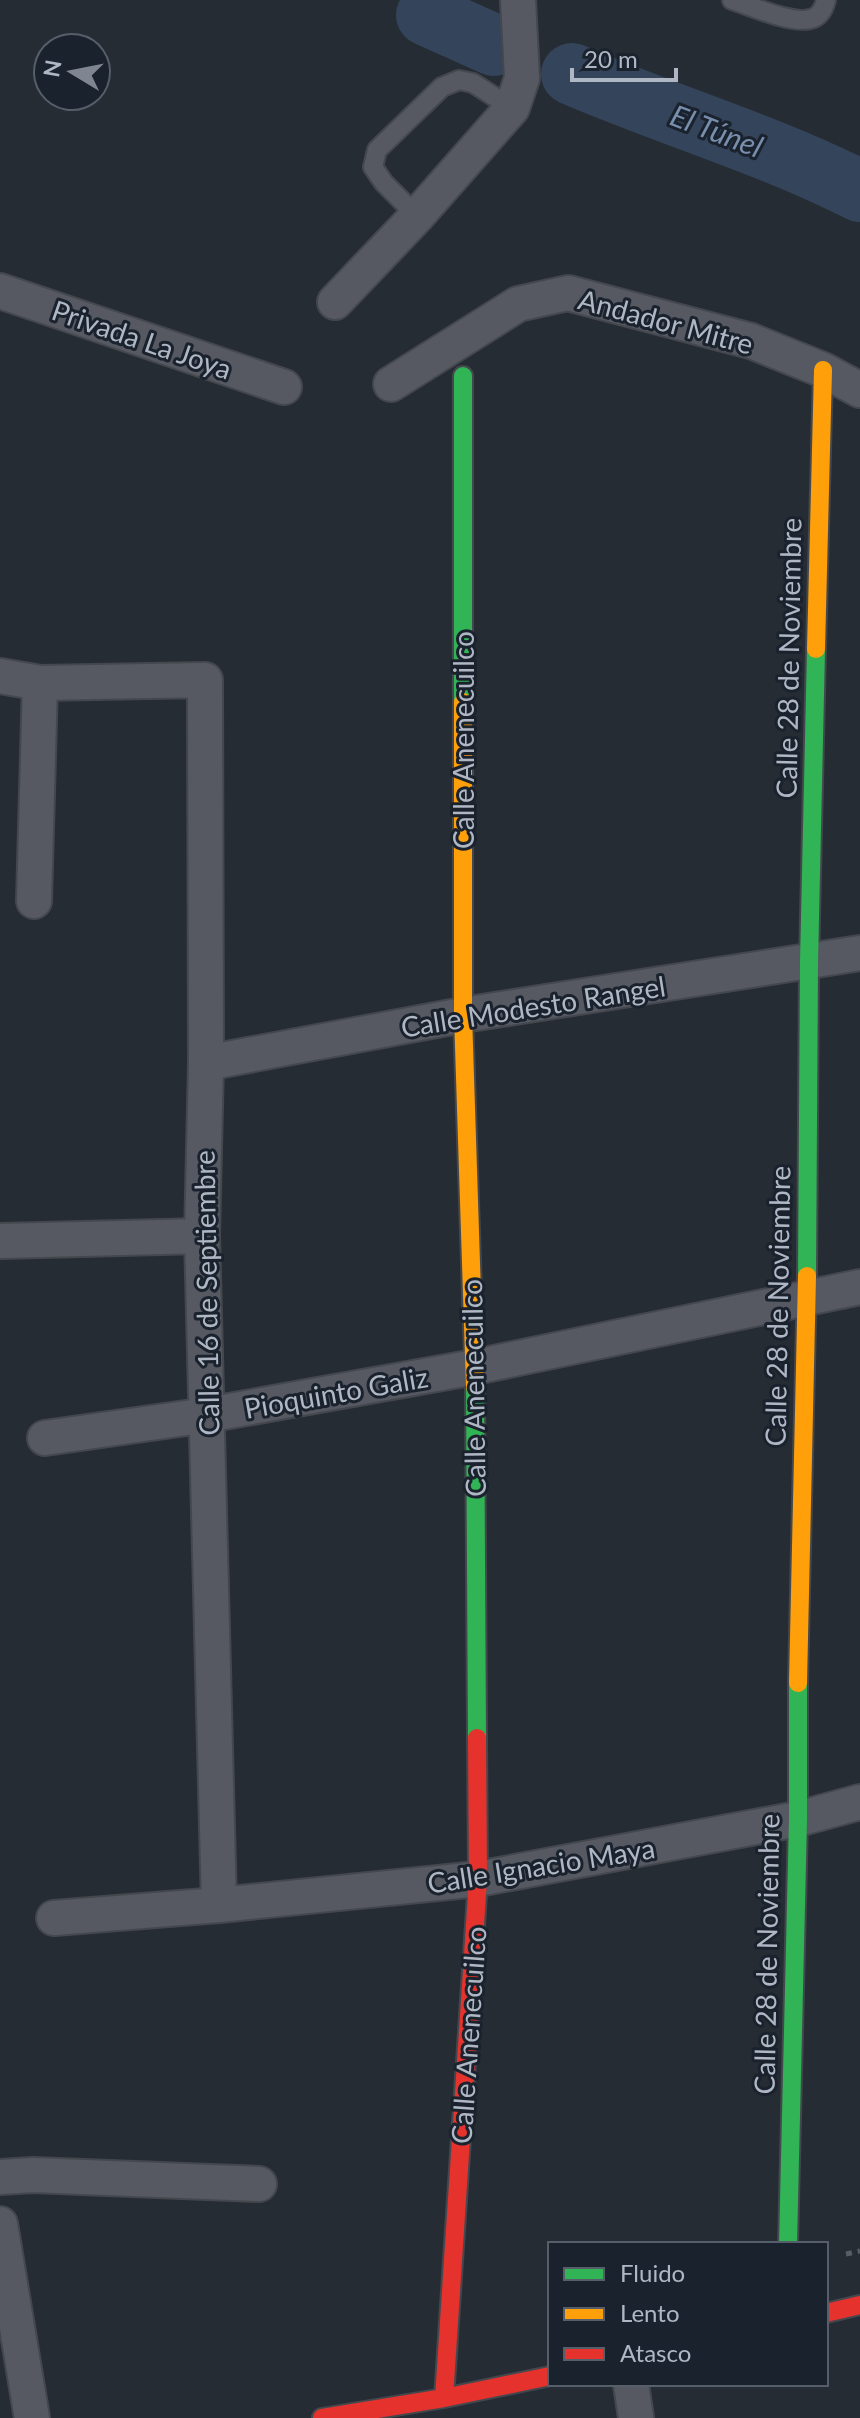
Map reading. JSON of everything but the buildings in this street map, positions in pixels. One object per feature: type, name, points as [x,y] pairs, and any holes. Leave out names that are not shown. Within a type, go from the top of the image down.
[{"type":"street","points":[[335,302],[417,216],[512,108],[522,78],[518,0]]},
{"type":"street","name":"Privada La Joya","points":[[0,291],[284,387]]},
{"type":"street","name":"Andador Mitre","points":[[391,384],[518,304],[568,293],[751,341],[823,370],[860,390]]},
{"type":"street","name":"Calle 28 de Noviembre","points":[[788,2242],[807,1296],[809,963],[823,370]]},
{"type":"street","name":"Calle Anenecuilco","points":[[444,2398],[478,1879],[475,1367],[463,1015],[463,376]]},
{"type":"street","points":[[0,676],[40,683],[34,901]]},
{"type":"street","name":"Calle 16 de Septiembre","points":[[40,683],[205,680],[206,1063],[202,1236],[219,1905]]},
{"type":"street","name":"Calle Modesto Rangel","points":[[206,1063],[463,1015],[860,953]]},
{"type":"street","points":[[0,1241],[202,1236]]},
{"type":"street","name":"Pioquinto Galiz","points":[[45,1438],[207,1415],[475,1367],[860,1287]]},
{"type":"street","name":"Calle Ignacio Maya","points":[[54,1918],[478,1879],[798,1819],[860,1802]]},
{"type":"street","points":[[0,2177],[33,2175],[259,2184]]},
{"type":"street","points":[[0,2224],[32,2418]]},
{"type":"street","points":[[828,2313],[860,2305]]},
{"type":"street","points":[[322,2418],[444,2398],[548,2376]]},
{"type":"street","points":[[631,2386],[636,2418]]},
{"type":"lane","points":[[732,0],[787,18],[810,19],[823,11],[826,0]]},
{"type":"lane","points":[[417,216],[384,183],[373,167],[377,150],[442,87],[459,80],[473,83],[512,108]]},
{"type":"path","points":[[846,2254],[860,2251]]},
{"type":"waterway","name":"El Túnel","points":[[427,15],[494,45]]},
{"type":"waterway","name":"El Túnel","points":[[572,74],[790,159],[860,191]]},
{"type":"traffic: fast","points":[[463,376],[463,702]]},
{"type":"traffic: fast","points":[[807,1276],[809,963],[816,649]]},
{"type":"traffic: fast","points":[[475,1387],[477,1738]]},
{"type":"traffic: fast","points":[[788,2242],[798,1819],[798,1683]]},
{"type":"traffic: slow","points":[[816,649],[823,370]]},
{"type":"traffic: slow","points":[[463,702],[463,1015],[475,1387]]},
{"type":"traffic: slow","points":[[798,1683],[807,1276]]},
{"type":"traffic: jam","points":[[444,2398],[478,1879],[477,1738]]},
{"type":"traffic: jam","points":[[828,2313],[860,2305]]},
{"type":"traffic: jam","points":[[322,2418],[444,2398],[548,2376]]}]
